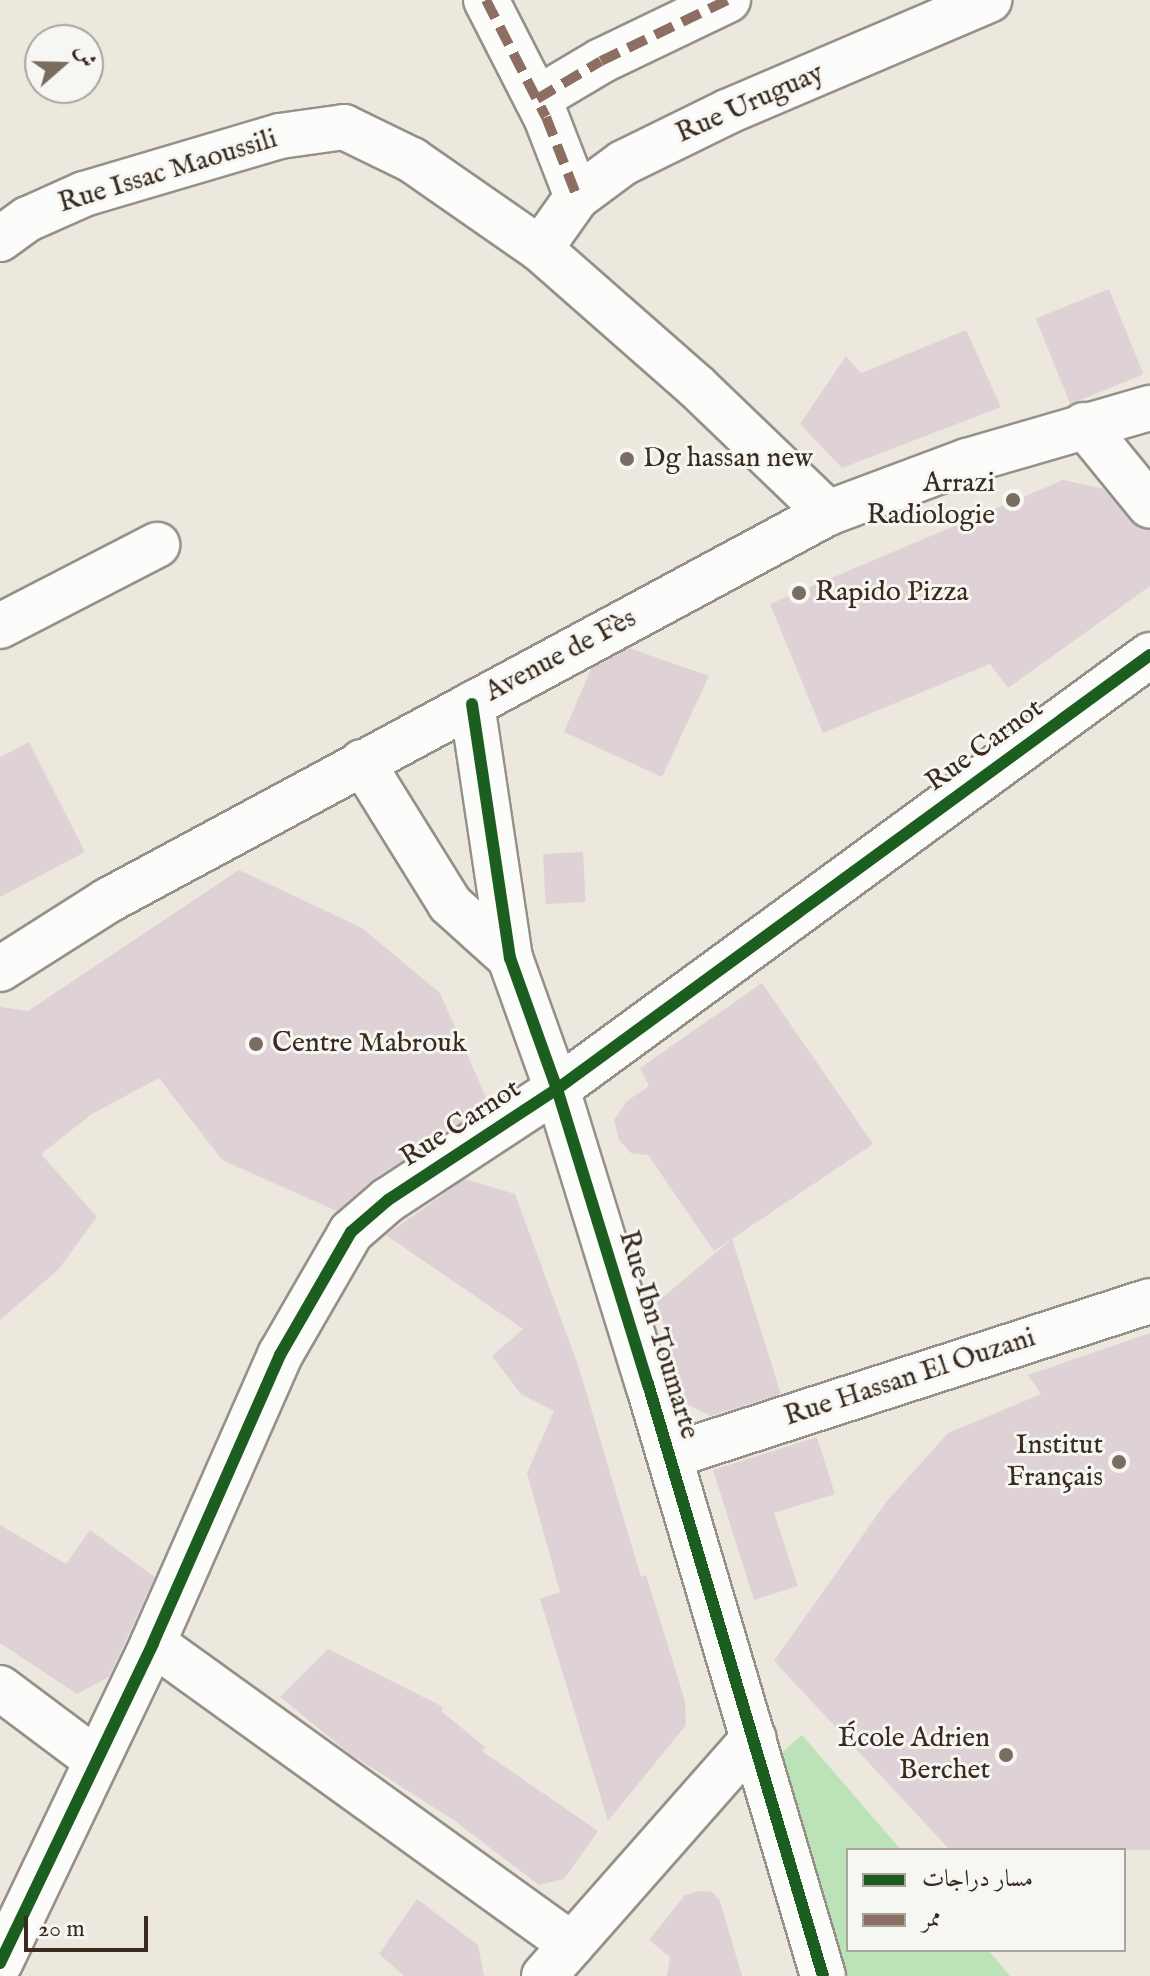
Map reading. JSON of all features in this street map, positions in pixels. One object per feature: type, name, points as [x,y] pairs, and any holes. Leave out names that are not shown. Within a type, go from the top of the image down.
[{"type":"street","points":[[486,0],[537,99],[577,197]]},
{"type":"street","points":[[537,99],[601,61],[728,0]]},
{"type":"street","name":"Rue Uruguay","points":[[540,249],[577,197],[668,140],[989,0]]},
{"type":"street","name":"Rue Issac Maoussili","points":[[0,239],[28,219],[84,194],[280,136],[344,127],[412,160],[540,249]]},
{"type":"street","points":[[540,249],[697,387],[828,513]]},
{"type":"street","name":"Avenue de Fès","points":[[2,964],[107,901],[828,513],[967,461],[1150,408]]},
{"type":"street","points":[[1084,425],[1150,506]]},
{"type":"street","points":[[0,626],[157,545]]},
{"type":"street","name":"Rue Carnot","points":[[0,1963],[153,1643],[280,1355],[343,1242],[388,1200],[557,1089],[1150,655]]},
{"type":"street","name":"Rue Ibn Toumarte","points":[[472,704],[510,958],[557,1089],[670,1456],[823,1976]]},
{"type":"street","points":[[362,762],[450,904],[510,958]]},
{"type":"street","name":"Rue Hassan El Ouzani","points":[[670,1456],[1150,1301]]},
{"type":"street","points":[[153,1643],[558,1960],[754,1738]]},
{"type":"street","points":[[0,1688],[95,1759]]},
{"type":"green space","points":[[802,1735],[899,1848],[846,1848],[846,1952],[990,1952],[1010,1976],[847,1976],[778,1756]]},
{"type":"building","points":[[1109,289],[1143,374],[1070,404],[1036,319]]},
{"type":"building","points":[[966,330],[1001,407],[842,468],[800,424],[846,356],[861,373]]},
{"type":"building","points":[[1063,480],[1104,489],[1131,522],[1150,530],[1150,586],[1008,688],[990,664],[823,733],[770,604]]},
{"type":"building","points":[[629,648],[709,676],[662,777],[564,732],[591,669]]},
{"type":"building","points":[[29,742],[85,852],[0,897],[0,757]]},
{"type":"building","points":[[583,852],[586,902],[546,904],[543,854]]},
{"type":"building","name":"Centre Mabrouk","points":[[239,870],[362,928],[440,993],[489,1104],[374,1179],[337,1211],[222,1160],[159,1078],[92,1114],[41,1154],[97,1217],[58,1270],[0,1320],[0,1007],[28,1011]]},
{"type":"building","points":[[762,983],[873,1144],[714,1251],[648,1155],[631,1153],[619,1140],[614,1120],[627,1101],[649,1086],[640,1068]]},
{"type":"building","points":[[465,1179],[515,1194],[579,1368],[641,1577],[646,1575],[685,1701],[686,1725],[608,1821],[540,1599],[560,1592],[527,1473],[554,1411],[521,1394],[492,1356],[523,1329],[386,1235]]},
{"type":"building","points":[[732,1239],[781,1394],[711,1416],[687,1404],[657,1302]]},
{"type":"building","name":"École Adrien Berchet","points":[[1150,1333],[1150,1850],[948,1848],[774,1661],[887,1501],[948,1433],[1041,1394],[1028,1375]]},
{"type":"building","points":[[817,1437],[835,1494],[774,1513],[798,1586],[754,1600],[713,1470]]},
{"type":"building","points":[[0,1525],[66,1564],[90,1530],[155,1577],[109,1677],[77,1694],[0,1643]]},
{"type":"building","points":[[328,1649],[443,1707],[441,1711],[485,1747],[482,1751],[598,1831],[564,1879],[539,1885],[455,1821],[349,1753],[280,1697]]},
{"type":"building","points":[[712,1892],[720,1901],[742,1976],[667,1976],[670,1957],[649,1940],[685,1895]]},
{"type":"building","points":[[417,1899],[478,1945],[484,1976],[404,1976],[379,1954]]},
{"type":"marked path","points":[[486,0],[546,117],[577,197]]},
{"type":"marked path","points":[[537,99],[601,61],[728,0]]},
{"type":"cycle path","points":[[0,1963],[153,1643],[280,1355],[351,1232],[388,1200],[557,1089],[1150,655]]},
{"type":"cycle path","points":[[472,704],[510,958],[557,1089],[648,1384],[823,1976]]},
{"type":"place","name":"Dg hassan new","points":[[627,459]]},
{"type":"place","name":"Arrazi Radiologie","points":[[1013,500]]},
{"type":"place","name":"Rapido Pizza","points":[[799,593]]},
{"type":"place","name":"Centre Mabrouk","points":[[256,1044]]},
{"type":"place","name":"Institut Français","points":[[1119,1462]]},
{"type":"place","name":"École Adrien Berchet","points":[[1006,1755]]}]
